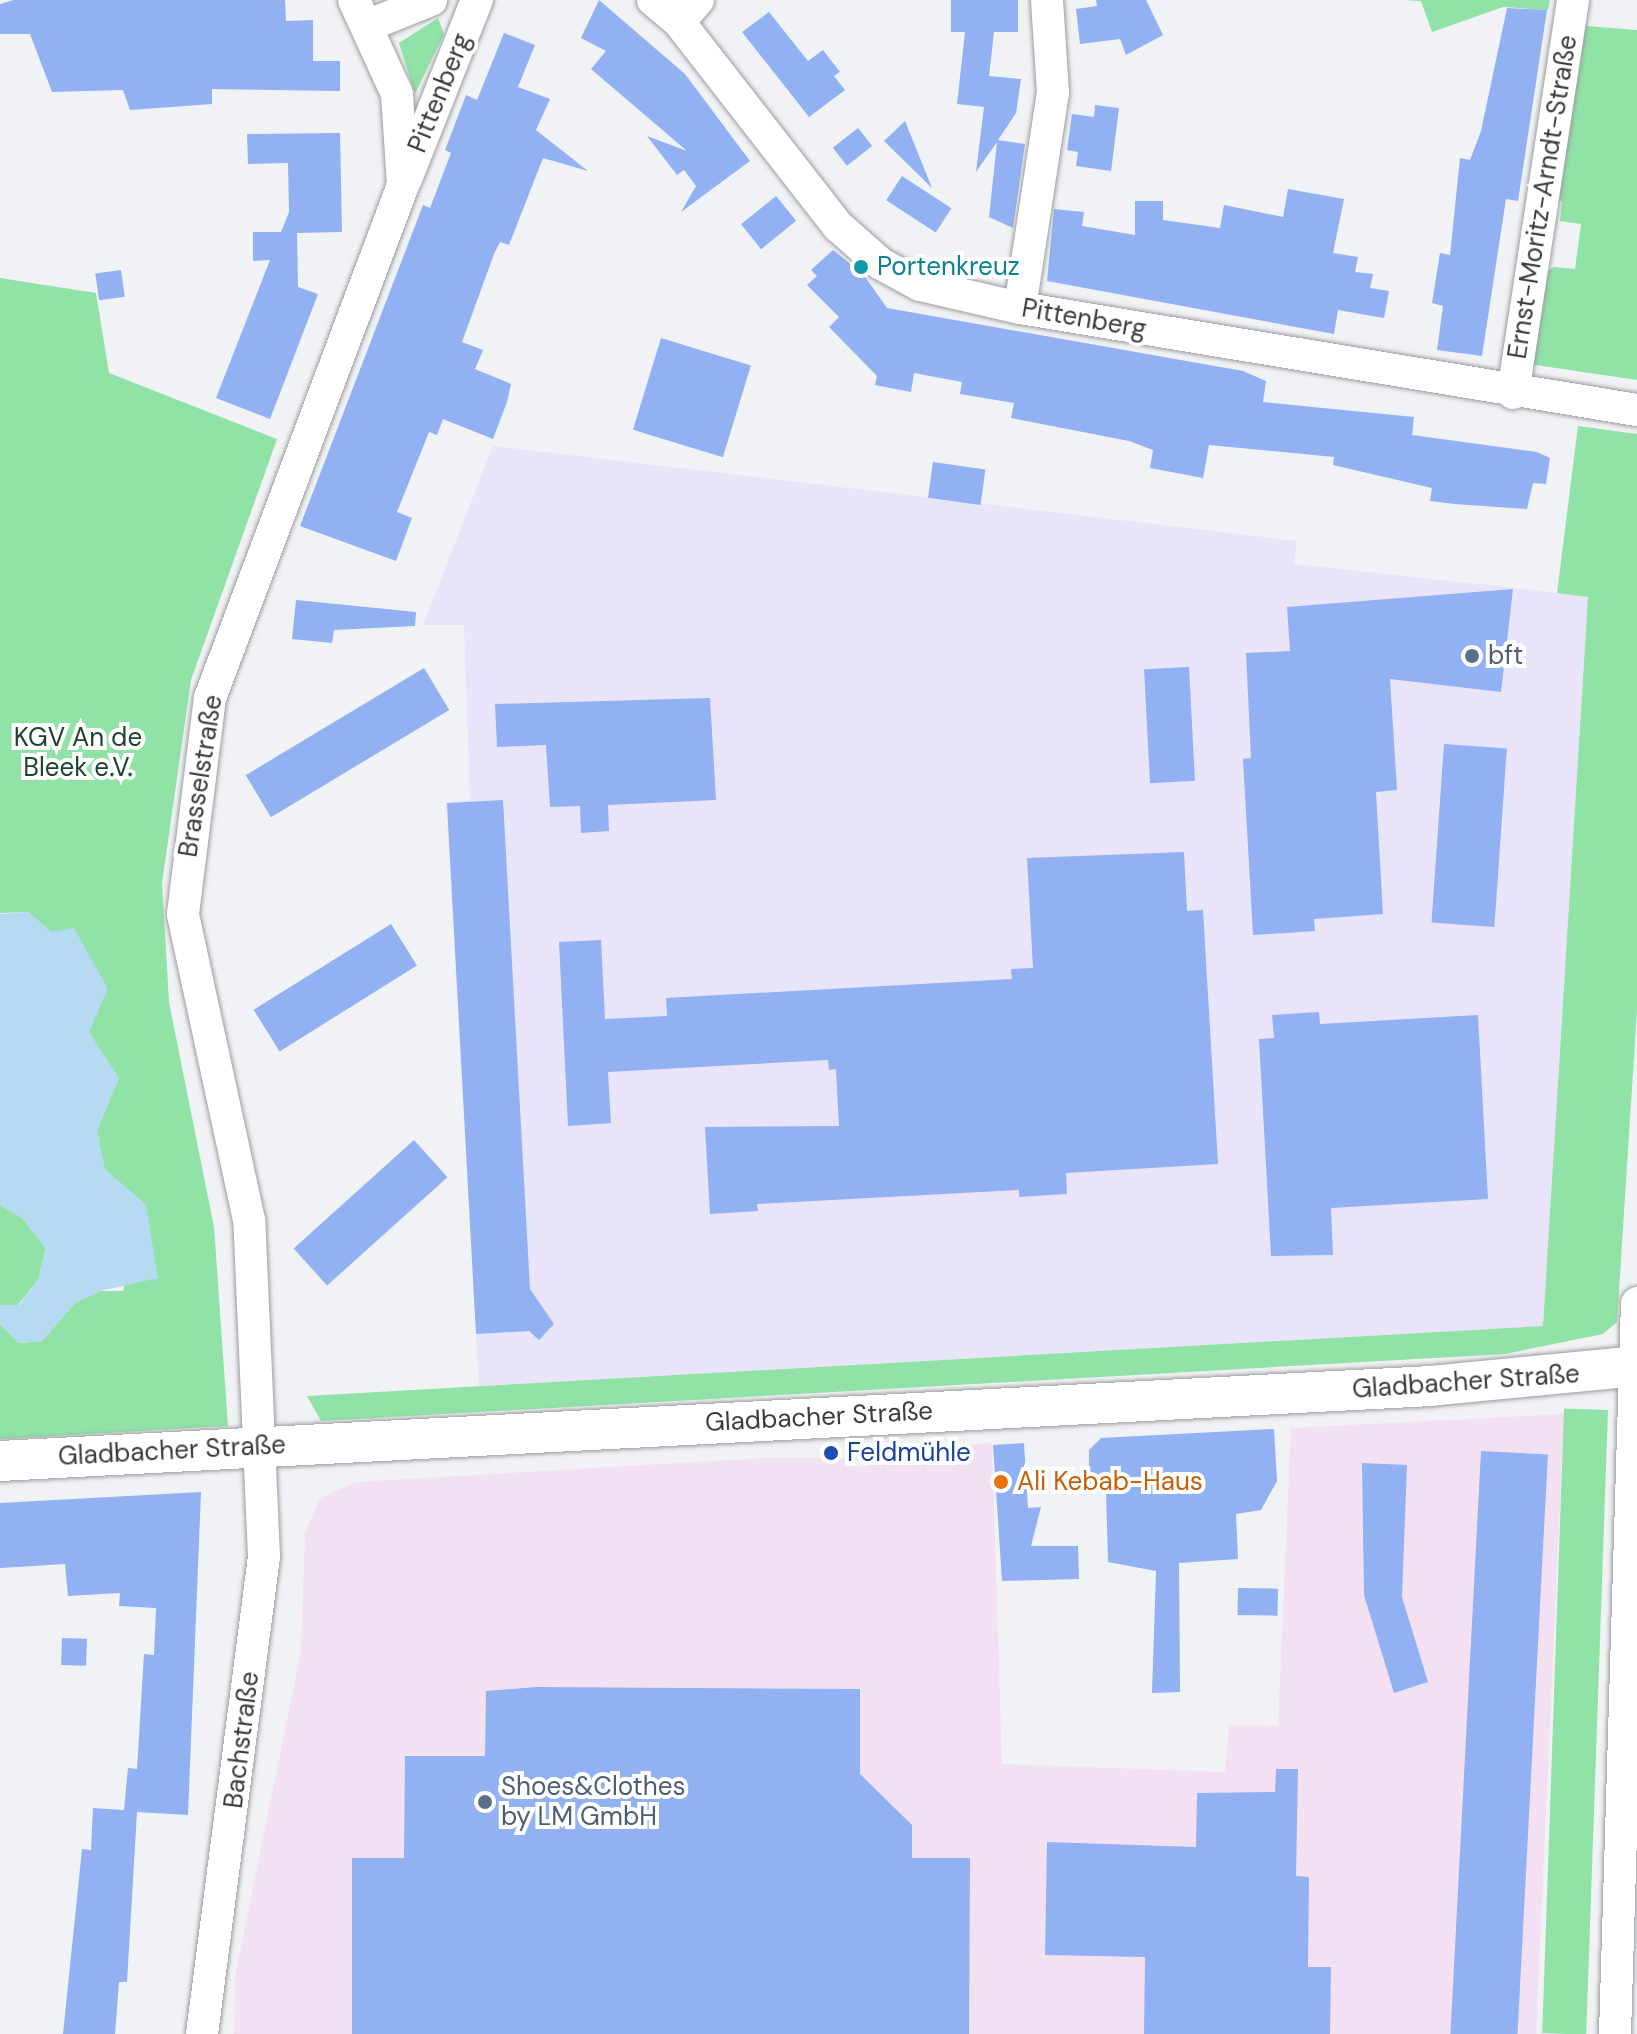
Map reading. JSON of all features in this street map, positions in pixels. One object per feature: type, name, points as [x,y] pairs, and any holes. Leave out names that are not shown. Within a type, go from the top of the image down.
[{"type":"main road","name":"Gladbacher Straße","points":[[0,1461],[1430,1386],[1635,1367]]},
{"type":"street","name":"Pittenberg","points":[[361,12],[431,0]]},
{"type":"street","name":"Pittenberg","points":[[403,185],[477,0]]},
{"type":"street","name":"Pittenberg","points":[[653,0],[688,11],[838,226],[881,264],[920,285],[1020,308],[1513,393],[1637,410]]},
{"type":"street","points":[[1020,308],[1053,93],[1047,0]]},
{"type":"street","name":"Ernst-Moritz-Arndt-Straße","points":[[1513,393],[1573,0]]},
{"type":"street","name":"Brasselstraße","points":[[260,1445],[249,1220],[183,914],[189,836],[210,698],[403,185],[397,94],[361,12]]},
{"type":"street","points":[[1615,2034],[1637,1303]]},
{"type":"street","name":"Bachstraße","points":[[202,2034],[264,1557],[260,1445]]},
{"type":"shaded area","points":[[493,446],[1297,541],[1294,564],[1588,596],[1543,1326],[479,1386],[446,803],[470,800],[464,625],[423,625]]},
{"type":"shaded area","points":[[1564,1414],[1536,2034],[234,2034],[235,1975],[301,1652],[305,1533],[320,1498],[356,1482],[764,1458],[845,1458],[845,1467],[867,1466],[867,1457],[902,1450],[992,1443],[1002,1764],[1225,1772],[1229,1725],[1278,1726],[1291,1428]]},
{"type":"green space","points":[[1403,0],[1550,0],[1548,10],[1503,7],[1432,32],[1421,1]]},
{"type":"green space","points":[[438,18],[444,34],[415,94],[399,43]]},
{"type":"green space","points":[[1574,25],[1637,30],[1637,380],[1522,363],[1535,278],[1554,267],[1575,269],[1581,224],[1560,221],[1562,201],[1547,199]]},
{"type":"green space","name":"KGV An de Bleek e.V.","points":[[0,278],[96,293],[109,373],[277,439],[191,680],[162,883],[169,1002],[214,1227],[228,1426],[0,1439],[0,1324],[19,1343],[42,1341],[75,1303],[100,1291],[123,1291],[146,1205],[104,1169],[97,1130],[119,1078],[88,1033],[51,932],[28,912],[0,913]]},
{"type":"green space","points":[[1578,426],[1637,434],[1637,1010],[1617,1322],[1603,1334],[1505,1354],[321,1421],[307,1396],[1543,1326],[1588,597],[1557,593]]},
{"type":"green space","points":[[0,1205],[22,1218],[46,1248],[38,1280],[18,1305],[0,1305]]},
{"type":"green space","points":[[1564,1408],[1608,1410],[1586,2034],[1542,2033]]},
{"type":"water","points":[[28,912],[51,932],[74,928],[108,989],[89,1032],[119,1078],[97,1130],[105,1169],[146,1205],[158,1278],[100,1291],[75,1303],[42,1341],[19,1343],[0,1324],[0,1305],[19,1305],[38,1280],[46,1249],[22,1218],[0,1205],[0,914]]},
{"type":"building","points":[[14,0],[285,0],[286,21],[313,20],[313,61],[340,61],[340,91],[212,89],[212,104],[130,110],[123,90],[52,92],[30,34],[0,34],[0,4]]},
{"type":"building","points":[[599,0],[685,74],[750,161],[681,212],[696,186],[684,170],[677,175],[647,136],[687,151],[591,69],[606,51],[581,38]]},
{"type":"building","points":[[951,0],[1018,0],[1018,32],[994,32],[989,76],[1021,79],[1016,113],[998,140],[1025,144],[1013,228],[989,217],[997,142],[976,172],[984,107],[957,104],[965,32],[951,32]]},
{"type":"building","points":[[1096,0],[1146,0],[1163,35],[1126,55],[1120,39],[1080,44],[1076,9],[1097,6]]},
{"type":"building","points":[[1507,8],[1547,10],[1518,201],[1506,199],[1482,356],[1437,350],[1443,306],[1432,303],[1440,253],[1450,255],[1460,158],[1470,160],[1481,131]]},
{"type":"building","points":[[769,12],[808,61],[823,50],[840,72],[834,76],[845,90],[809,117],[742,32]]},
{"type":"building","points":[[504,33],[535,45],[518,87],[550,99],[536,130],[588,171],[543,158],[509,245],[500,242],[494,254],[462,342],[483,350],[475,369],[511,384],[507,402],[493,439],[443,419],[437,435],[429,432],[397,512],[412,518],[396,561],[300,526],[423,205],[430,208],[451,153],[445,150],[466,95],[477,100]]},
{"type":"building","points":[[1095,105],[1119,108],[1111,171],[1076,166],[1078,152],[1067,150],[1072,114],[1094,117]]},
{"type":"building","points":[[905,121],[932,188],[884,141]]},
{"type":"building","points":[[858,128],[872,146],[847,166],[833,148]]},
{"type":"building","points":[[340,133],[342,232],[297,233],[298,287],[318,294],[270,419],[216,398],[270,260],[253,261],[253,232],[281,232],[289,212],[288,163],[248,164],[247,134]]},
{"type":"building","points":[[902,176],[951,208],[936,232],[886,200]]},
{"type":"building","points":[[1288,189],[1344,199],[1333,253],[1358,257],[1355,272],[1373,274],[1370,288],[1389,291],[1384,318],[1338,310],[1334,334],[1047,281],[1054,209],[1084,212],[1082,226],[1135,235],[1135,201],[1163,201],[1163,220],[1220,228],[1224,205],[1283,217]]},
{"type":"building","points":[[776,196],[796,221],[761,249],[741,224]]},
{"type":"building","points":[[833,250],[863,274],[887,308],[1243,371],[1266,381],[1263,402],[1414,417],[1412,435],[1537,452],[1550,458],[1546,484],[1533,483],[1527,509],[1455,504],[1430,501],[1432,488],[1333,465],[1334,457],[1209,445],[1203,478],[1150,468],[1153,450],[1129,441],[1011,418],[1014,403],[960,394],[962,382],[914,373],[911,392],[875,385],[877,376],[829,327],[839,317],[807,285],[817,276],[811,270]]},
{"type":"building","points":[[121,270],[125,297],[99,300],[95,274]]},
{"type":"building","points":[[661,338],[751,365],[723,457],[633,430]]},
{"type":"building","points":[[933,462],[985,469],[980,505],[928,498]]},
{"type":"building","points":[[1513,589],[1501,692],[1390,679],[1397,790],[1376,792],[1383,914],[1314,919],[1315,931],[1253,935],[1243,759],[1251,758],[1246,653],[1290,651],[1287,607]]},
{"type":"building","points":[[296,600],[416,612],[415,626],[334,630],[332,643],[292,639]]},
{"type":"building","points":[[1189,667],[1195,781],[1150,783],[1144,669]]},
{"type":"building","points":[[424,668],[449,710],[271,817],[246,775]]},
{"type":"building","points":[[710,698],[716,800],[608,805],[609,831],[581,833],[580,806],[550,807],[546,745],[497,747],[495,704]]},
{"type":"building","points":[[1444,744],[1507,748],[1494,927],[1432,923]]},
{"type":"building","points":[[503,800],[530,1289],[554,1324],[539,1340],[529,1331],[476,1334],[447,803]]},
{"type":"building","points":[[1184,852],[1187,911],[1203,910],[1218,1164],[1066,1173],[1067,1194],[1019,1197],[1019,1190],[757,1204],[758,1211],[710,1214],[705,1127],[839,1126],[836,1069],[829,1070],[828,1060],[608,1072],[611,1123],[568,1126],[559,942],[601,940],[605,1019],[667,1016],[666,998],[1012,979],[1011,969],[1033,968],[1027,858]]},
{"type":"building","points":[[391,924],[417,966],[280,1051],[254,1010]]},
{"type":"building","points":[[1319,1012],[1320,1024],[1478,1015],[1488,1199],[1331,1208],[1333,1255],[1271,1256],[1259,1039],[1274,1038],[1272,1015]]},
{"type":"building","points":[[414,1140],[447,1177],[327,1286],[294,1248]]},
{"type":"building","points":[[1274,1429],[1277,1481],[1261,1510],[1236,1514],[1238,1559],[1179,1563],[1180,1692],[1152,1693],[1156,1571],[1108,1562],[1106,1491],[1089,1492],[1089,1450],[1101,1438]]},
{"type":"building","points":[[1024,1443],[1028,1508],[1041,1507],[1031,1546],[1078,1546],[1079,1579],[1002,1581],[993,1445]]},
{"type":"building","points":[[1481,1451],[1548,1455],[1518,2034],[1450,2034]]},
{"type":"building","points":[[1362,1463],[1407,1465],[1402,1597],[1428,1682],[1394,1693],[1364,1595]]},
{"type":"building","points":[[201,1492],[188,1815],[137,1812],[127,1982],[119,1982],[115,2034],[63,2034],[82,1849],[91,1850],[93,1808],[124,1810],[128,1768],[137,1769],[144,1654],[154,1655],[156,1608],[119,1606],[120,1593],[68,1596],[65,1564],[0,1568],[0,1503]]},
{"type":"building","points":[[1238,1588],[1278,1589],[1278,1616],[1238,1615]]},
{"type":"building","points":[[62,1638],[87,1639],[86,1666],[61,1665]]},
{"type":"building","points":[[537,1687],[860,1689],[860,1774],[912,1825],[912,1858],[970,1858],[969,2034],[352,2034],[352,1858],[404,1858],[405,1756],[485,1756],[486,1691]]},
{"type":"building","points":[[1276,1769],[1298,1769],[1296,1876],[1309,1877],[1308,1967],[1331,1967],[1330,2034],[1144,2034],[1145,1957],[1045,1955],[1047,1842],[1196,1847],[1197,1793],[1275,1792]]},
{"type":"place","name":"Portenkreuz","points":[[861,267]]},
{"type":"place","name":"bft","points":[[1472,656]]},
{"type":"place","name":"Feldmühle","points":[[831,1453]]},
{"type":"place","name":"Ali Kebab-Haus","points":[[1001,1482]]},
{"type":"place","name":"Shoes&Clothes by LM GmbH","points":[[485,1802]]}]
